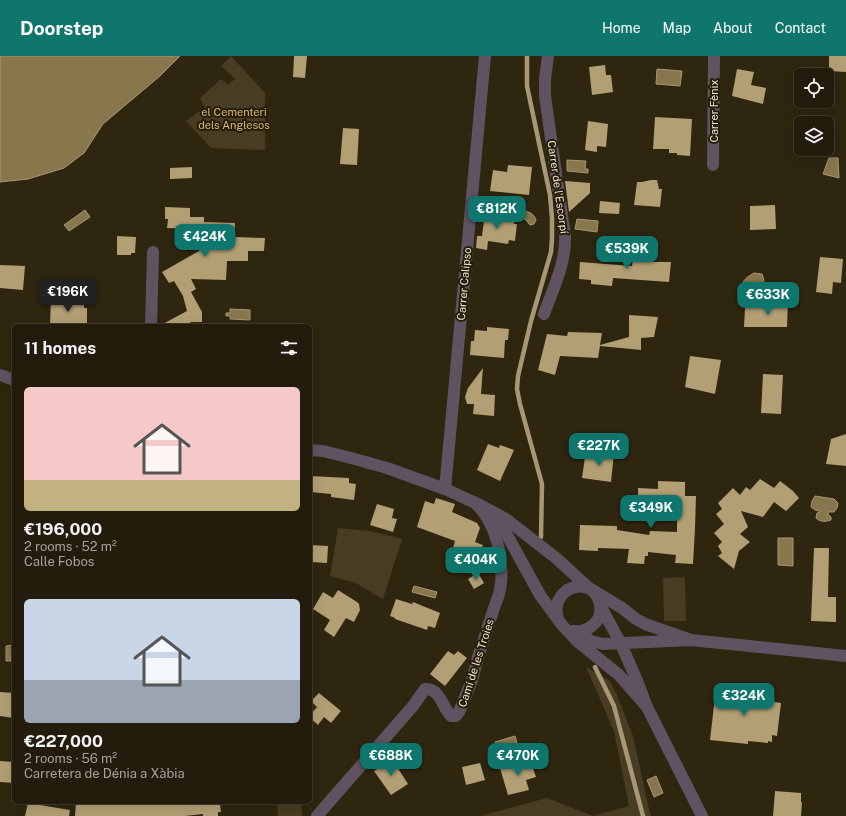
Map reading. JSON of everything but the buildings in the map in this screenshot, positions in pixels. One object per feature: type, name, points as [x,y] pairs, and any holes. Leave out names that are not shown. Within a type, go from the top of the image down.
[{"type":"street","name":"Carrer Calipso","points":[[445,489],[485,56]]},
{"type":"street","name":"Carrer de l'Escorpí","points":[[544,314],[566,246],[545,96],[548,56]]},
{"type":"street","name":"Carrer Fènix","points":[[713,165],[714,56]]},
{"type":"street","points":[[151,324],[153,252]]},
{"type":"street","points":[[0,375],[12,379]]},
{"type":"street","points":[[312,450],[323,451],[387,468],[445,489],[477,504],[506,519],[556,558],[594,592],[621,644],[647,707],[702,816]]},
{"type":"street","points":[[477,504],[498,524],[506,535],[540,595],[561,623],[578,636],[619,675],[647,707]]},
{"type":"street","name":"Camí de les Troies","points":[[317,816],[413,706],[425,689],[435,691],[451,716],[456,716],[459,712],[472,680],[502,584],[501,565],[497,544],[485,514],[477,504]]},
{"type":"street","points":[[561,623],[556,612],[556,605],[559,598],[570,588],[589,588],[622,608],[641,622],[691,640]]},
{"type":"street","points":[[578,636],[592,626],[598,619],[600,605]]},
{"type":"street","points":[[578,636],[597,642],[621,644],[691,640],[846,656]]},
{"type":"green space","name":"el Cementeri dels Anglesos","points":[[231,56],[265,93],[265,150],[211,148],[186,121],[205,107],[200,98],[221,79],[228,85],[235,79],[221,66]]},
{"type":"green space","points":[[338,528],[370,531],[402,539],[383,599],[356,583],[330,576]]},
{"type":"green space","points":[[685,577],[686,621],[664,621],[663,578]]},
{"type":"green space","points":[[586,667],[610,681],[617,695],[633,736],[651,816],[593,816],[629,806],[614,731]]},
{"type":"green space","points":[[547,798],[593,816],[480,816]]},
{"type":"green space","points":[[277,804],[301,804],[302,816],[278,816]]},
{"type":"shaded area","points":[[0,56],[180,56],[160,76],[103,124],[84,153],[64,168],[28,179],[0,182]]},
{"type":"shaded area","points":[[657,69],[682,71],[680,86],[656,84]]},
{"type":"shaded area","points":[[829,158],[838,158],[839,178],[823,174]]},
{"type":"shaded area","points":[[567,160],[586,161],[585,169],[588,169],[588,173],[567,171]]},
{"type":"shaded area","points":[[85,210],[90,217],[69,231],[64,225]]},
{"type":"shaded area","points":[[522,211],[529,212],[533,215],[536,220],[534,224],[530,225],[526,220],[520,217],[520,213]]},
{"type":"shaded area","points":[[577,219],[598,221],[597,232],[575,229]]},
{"type":"shaded area","points":[[754,273],[762,274],[764,280],[758,289],[751,294],[748,295],[743,293],[742,286],[744,281]]},
{"type":"shaded area","points":[[230,309],[250,310],[250,320],[230,319],[230,316],[226,316],[226,313],[230,313]]},
{"type":"shaded area","points":[[815,496],[834,499],[838,503],[834,512],[828,512],[831,520],[823,521],[816,518],[817,513],[820,512],[811,507]]},
{"type":"shaded area","points":[[778,538],[793,538],[793,566],[778,565]]},
{"type":"shaded area","points":[[414,586],[437,592],[435,598],[412,592]]},
{"type":"shaded area","points":[[12,645],[11,661],[6,661],[6,646]]},
{"type":"shaded area","points":[[515,736],[518,746],[498,752],[495,742]]},
{"type":"shaded area","points":[[656,776],[663,793],[654,797],[647,780]]},
{"type":"waterway","points":[[527,56],[527,86],[550,195],[552,218],[551,252],[531,321],[518,376],[517,389],[542,484],[541,537]]},
{"type":"waterway","points":[[595,667],[614,706],[643,816]]}]
